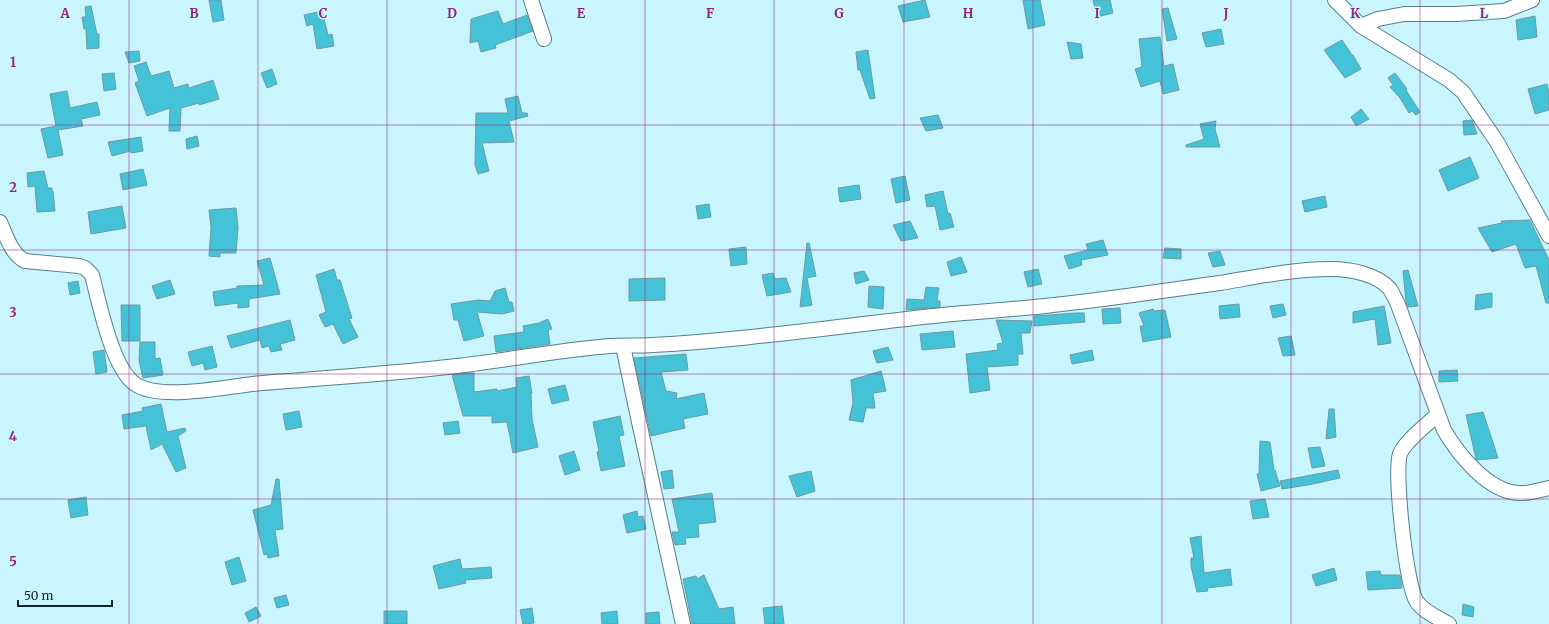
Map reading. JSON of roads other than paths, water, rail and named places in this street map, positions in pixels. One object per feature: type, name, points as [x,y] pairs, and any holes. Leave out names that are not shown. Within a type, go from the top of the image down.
[{"type":"street","points":[[531,0],[544,39]]},
{"type":"street","points":[[1334,0],[1361,26],[1449,80],[1463,92],[1497,142],[1549,236]]},
{"type":"street","points":[[1361,26],[1383,17],[1404,14],[1456,14],[1504,11],[1532,0]]},
{"type":"street","points":[[0,222],[16,255],[21,259],[79,266],[86,268],[92,274],[107,334],[122,370],[134,384],[149,390],[182,392],[457,366],[611,346],[653,345],[775,334],[936,316],[1051,306],[1263,276],[1333,269],[1368,276],[1383,283],[1390,290],[1397,302],[1444,430],[1454,448],[1464,460],[1482,476],[1508,492],[1530,493],[1549,488]]},
{"type":"street","points":[[623,346],[683,624]]},
{"type":"street","points":[[1438,414],[1407,444],[1400,454],[1398,478],[1404,551],[1411,591],[1417,602],[1427,611],[1449,624]]}]
